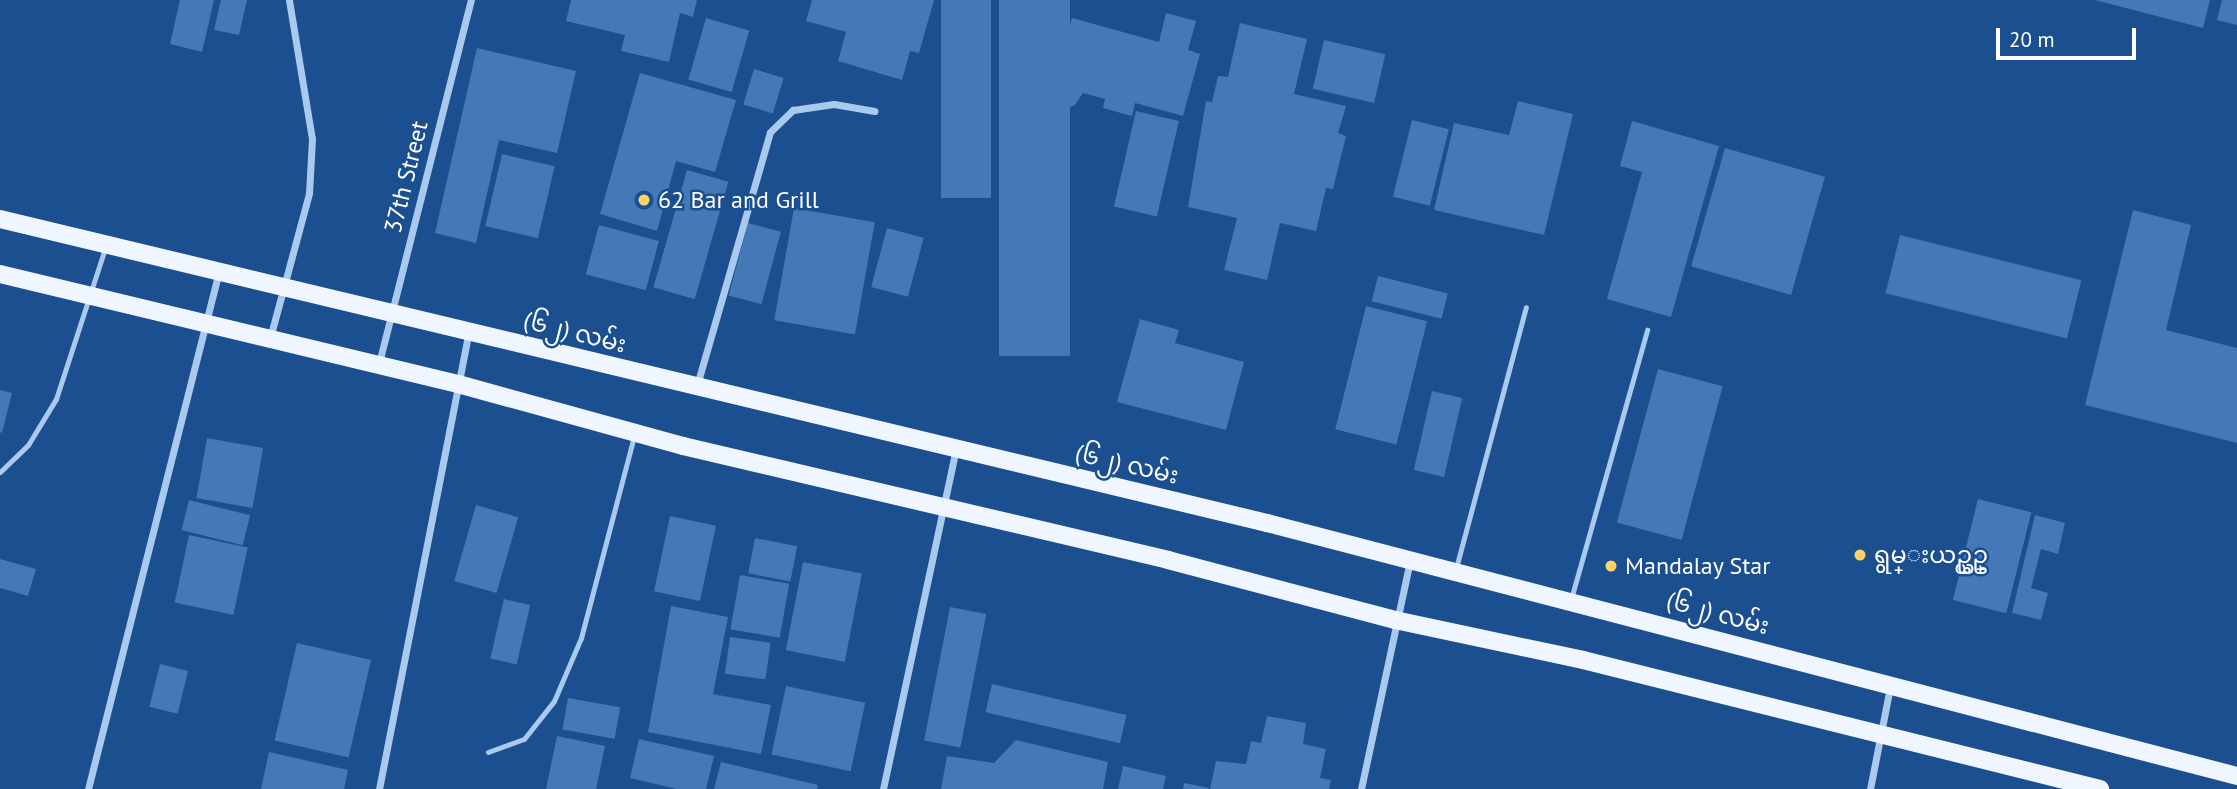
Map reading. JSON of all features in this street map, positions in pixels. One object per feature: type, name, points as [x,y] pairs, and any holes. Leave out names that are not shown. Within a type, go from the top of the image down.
[{"type":"main road","name":"(၆၂) လမ်း","points":[[0,219],[1572,599],[2237,776]]},
{"type":"main road","points":[[0,274],[269,341],[378,364],[944,509],[1168,559],[1395,620],[1583,660],[1881,737],[2100,789]]},
{"type":"street","points":[[269,341],[309,193],[312,139],[289,0]]},
{"type":"street","name":"37th Street","points":[[378,364],[471,0]]},
{"type":"street","points":[[697,386],[770,132],[793,110],[834,104],[874,111]]},
{"type":"street","points":[[88,789],[219,271]]},
{"type":"street","points":[[379,789],[469,331]]},
{"type":"street","points":[[883,789],[956,448]]},
{"type":"street","points":[[1361,789],[1395,620],[1410,560]]},
{"type":"street","points":[[1870,789],[1891,685]]},
{"type":"lane","points":[[0,472],[28,446],[56,399],[106,244]]},
{"type":"lane","points":[[1455,572],[1526,307]]},
{"type":"lane","points":[[1572,599],[1647,330]]},
{"type":"lane","points":[[488,752],[524,739],[554,701],[581,638],[636,430]]},
{"type":"building","points":[[180,0],[214,0],[202,52],[170,44]]},
{"type":"building","points":[[221,0],[247,0],[239,35],[214,30]]},
{"type":"building","points":[[571,0],[697,0],[693,17],[680,13],[669,62],[621,51],[625,35],[566,21]]},
{"type":"building","points":[[812,0],[934,0],[919,53],[910,51],[902,80],[838,61],[846,32],[806,21]]},
{"type":"building","points":[[941,0],[991,0],[991,198],[941,198]]},
{"type":"building","points":[[999,0],[1070,0],[1070,356],[999,356]]},
{"type":"building","points":[[2095,0],[2210,0],[2203,28]]},
{"type":"building","points":[[2222,0],[2237,0],[2237,25],[2217,20]]},
{"type":"building","points":[[1166,13],[1196,21],[1188,50],[1200,54],[1183,116],[1135,103],[1132,116],[1103,108],[1105,99],[1083,93],[1075,105],[1062,110],[1046,108],[1072,18],[1159,42]]},
{"type":"building","points":[[706,18],[749,30],[732,92],[688,80]]},
{"type":"building","points":[[1240,23],[1307,39],[1294,94],[1346,106],[1338,133],[1346,136],[1333,189],[1326,188],[1316,231],[1280,223],[1267,280],[1224,270],[1237,218],[1188,207],[1206,101],[1212,102],[1218,76],[1228,77]]},
{"type":"building","points":[[1324,40],[1385,54],[1374,103],[1313,89]]},
{"type":"building","points":[[477,48],[576,71],[557,153],[499,140],[476,243],[435,233]]},
{"type":"building","points":[[754,69],[784,78],[773,113],[743,104]]},
{"type":"building","points":[[640,73],[736,100],[715,172],[676,161],[657,231],[600,214]]},
{"type":"building","points":[[1518,101],[1573,114],[1544,235],[1434,210],[1454,123],[1509,135]]},
{"type":"building","points":[[1136,111],[1179,121],[1157,216],[1114,206]]},
{"type":"building","points":[[1412,120],[1449,129],[1430,206],[1393,197]]},
{"type":"building","points":[[1632,121],[1719,146],[1671,317],[1607,299],[1642,172],[1620,166]]},
{"type":"building","points":[[1725,148],[1825,177],[1791,295],[1691,266]]},
{"type":"building","points":[[502,154],[555,166],[538,238],[485,226]]},
{"type":"building","points":[[687,170],[728,182],[695,299],[653,287]]},
{"type":"building","points":[[794,208],[875,222],[855,335],[774,320]]},
{"type":"building","points":[[2133,210],[2191,225],[2166,330],[2237,348],[2237,443],[2085,405]]},
{"type":"building","points":[[748,223],[781,232],[761,304],[729,295]]},
{"type":"building","points":[[599,225],[659,241],[646,290],[586,274]]},
{"type":"building","points":[[887,228],[924,238],[908,297],[871,287]]},
{"type":"building","points":[[1900,235],[2081,280],[2067,338],[1885,293]]},
{"type":"building","points":[[1378,276],[1448,293],[1442,319],[1372,301]]},
{"type":"building","points":[[1366,306],[1427,321],[1396,444],[1335,429]]},
{"type":"building","points":[[1140,319],[1179,330],[1175,343],[1244,362],[1226,430],[1117,402]]},
{"type":"building","points":[[1658,369],[1723,386],[1682,540],[1617,523]]},
{"type":"building","points":[[0,390],[12,393],[2,433],[0,432]]},
{"type":"building","points":[[1432,391],[1462,398],[1444,477],[1414,470]]},
{"type":"building","points":[[207,438],[263,448],[253,508],[196,498]]},
{"type":"building","points":[[1978,499],[2031,512],[2006,613],[1953,600]]},
{"type":"building","points":[[189,500],[250,515],[243,545],[182,530]]},
{"type":"building","points":[[476,505],[518,517],[497,593],[454,581]]},
{"type":"building","points":[[2035,515],[2065,523],[2058,554],[2041,549],[2031,588],[2048,593],[2041,620],[2012,613]]},
{"type":"building","points":[[670,516],[716,526],[700,601],[654,591]]},
{"type":"building","points":[[189,535],[248,547],[233,615],[175,602]]},
{"type":"building","points":[[755,538],[797,546],[790,582],[748,573]]},
{"type":"building","points":[[0,559],[36,569],[28,596],[0,588]]},
{"type":"building","points":[[803,562],[862,573],[845,662],[786,650]]},
{"type":"building","points":[[740,575],[789,584],[780,638],[730,629]]},
{"type":"building","points":[[504,599],[530,605],[517,665],[490,658]]},
{"type":"building","points":[[671,606],[728,617],[713,694],[771,705],[761,754],[648,732]]},
{"type":"building","points":[[950,607],[986,614],[960,748],[924,741]]},
{"type":"building","points":[[730,637],[771,643],[765,679],[725,674]]},
{"type":"building","points":[[297,643],[371,660],[349,758],[275,740]]},
{"type":"building","points":[[160,664],[188,671],[177,714],[149,707]]},
{"type":"building","points":[[992,684],[1126,715],[1120,743],[985,712]]},
{"type":"building","points":[[786,686],[865,703],[851,771],[771,754]]},
{"type":"building","points":[[568,698],[620,707],[615,739],[562,730]]},
{"type":"building","points":[[1267,716],[1306,723],[1303,744],[1326,749],[1320,778],[1331,780],[1329,789],[1210,789],[1216,761],[1246,764],[1251,741],[1261,743]]},
{"type":"building","points":[[557,736],[605,746],[596,789],[546,789]]},
{"type":"building","points":[[639,739],[714,756],[706,789],[677,789],[630,778]]},
{"type":"building","points":[[1016,740],[1108,762],[1103,789],[941,789],[947,756],[994,763]]},
{"type":"building","points":[[269,752],[348,770],[344,789],[261,789]]},
{"type":"building","points":[[721,762],[818,785],[817,789],[714,789]]},
{"type":"building","points":[[1123,766],[1166,776],[1163,789],[1118,789]]},
{"type":"building","points":[[1184,783],[1209,788],[1183,789]]},
{"type":"place","name":"62 Bar and Grill","points":[[644,200]]},
{"type":"place","name":"ရွမ္းယဥ္ယဥ္","points":[[1860,555]]},
{"type":"place","name":"Mandalay Star","points":[[1611,566]]}]
